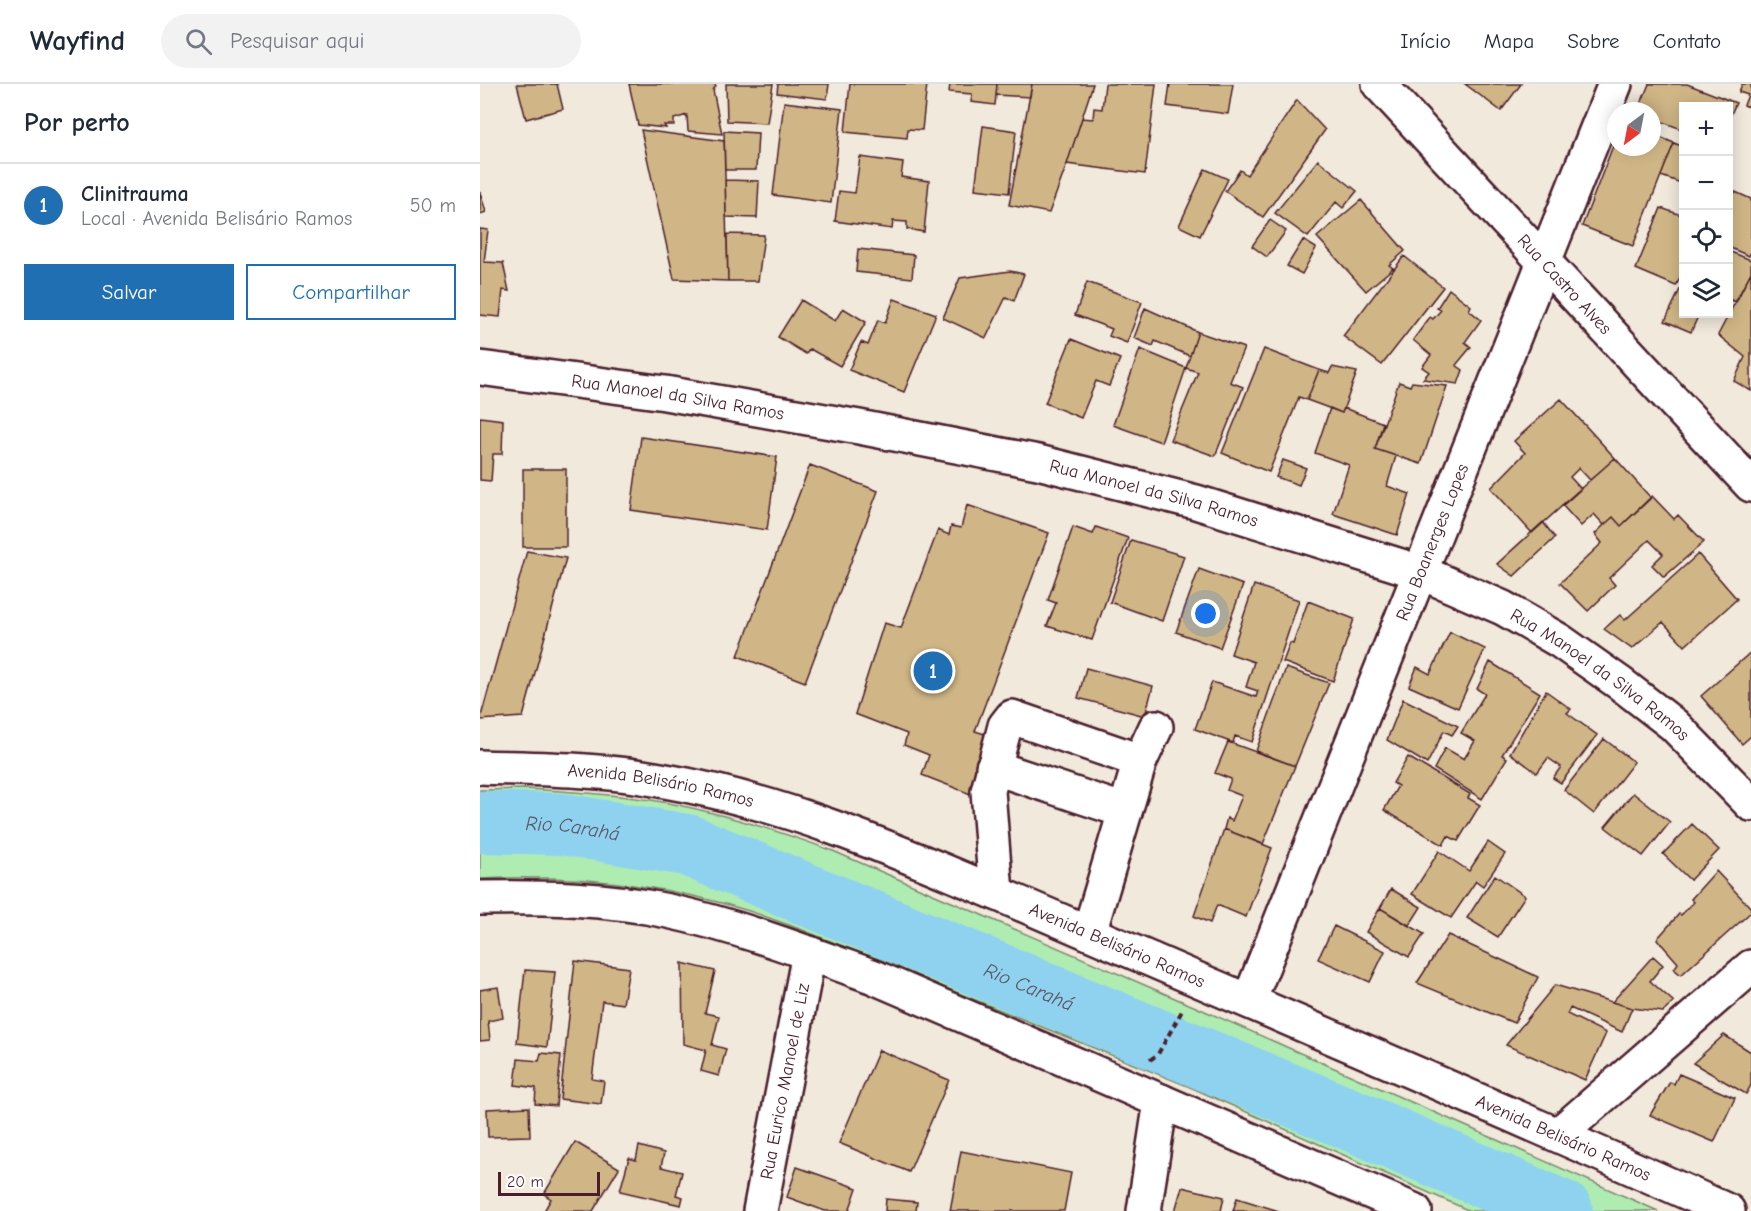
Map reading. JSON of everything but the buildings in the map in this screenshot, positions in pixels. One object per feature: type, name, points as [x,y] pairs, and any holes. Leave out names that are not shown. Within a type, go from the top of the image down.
[{"type":"street","name":"Rua Castro Alves","points":[[1379,84],[1751,485]]},
{"type":"street","name":"Rua Boanerges Lopes","points":[[1249,1001],[1615,84]]},
{"type":"street","name":"Rua Manoel da Silva Ramos","points":[[480,368],[665,393],[859,427],[1038,462],[1196,502],[1420,572],[1503,608],[1560,641],[1595,665],[1674,725],[1751,804]]},
{"type":"street","points":[[996,893],[988,791],[1005,726],[1012,717],[1140,761]]},
{"type":"street","points":[[1089,933],[1140,761],[1156,727]]},
{"type":"street","name":"Avenida Belisário Ramos","points":[[480,767],[574,771],[659,779],[749,799],[843,831],[996,893],[1559,1134],[1728,1211]]},
{"type":"street","points":[[993,767],[1125,811]]},
{"type":"street","points":[[480,898],[541,897],[602,901],[668,911],[809,953],[873,977],[1415,1211]]},
{"type":"street","name":"Rua Eurico Manoel de Liz","points":[[760,1211],[809,953]]},
{"type":"street","points":[[1559,1134],[1751,967]]},
{"type":"street","points":[[1144,1211],[1161,1101]]},
{"type":"path","points":[[1158,1054],[1186,1002]]},
{"type":"green space","points":[[526,789],[604,794],[674,804],[743,821],[833,851],[1198,1008],[1658,1211],[1470,1211],[1190,1087],[756,913],[683,894],[616,883],[548,878],[480,879],[480,790]]},
{"type":"waterway","name":"Rio Carahá","points":[[480,822],[562,824],[687,845],[1361,1124],[1562,1211]]},
{"type":"place","name":"Clinitrauma","points":[[933,671]]}]
